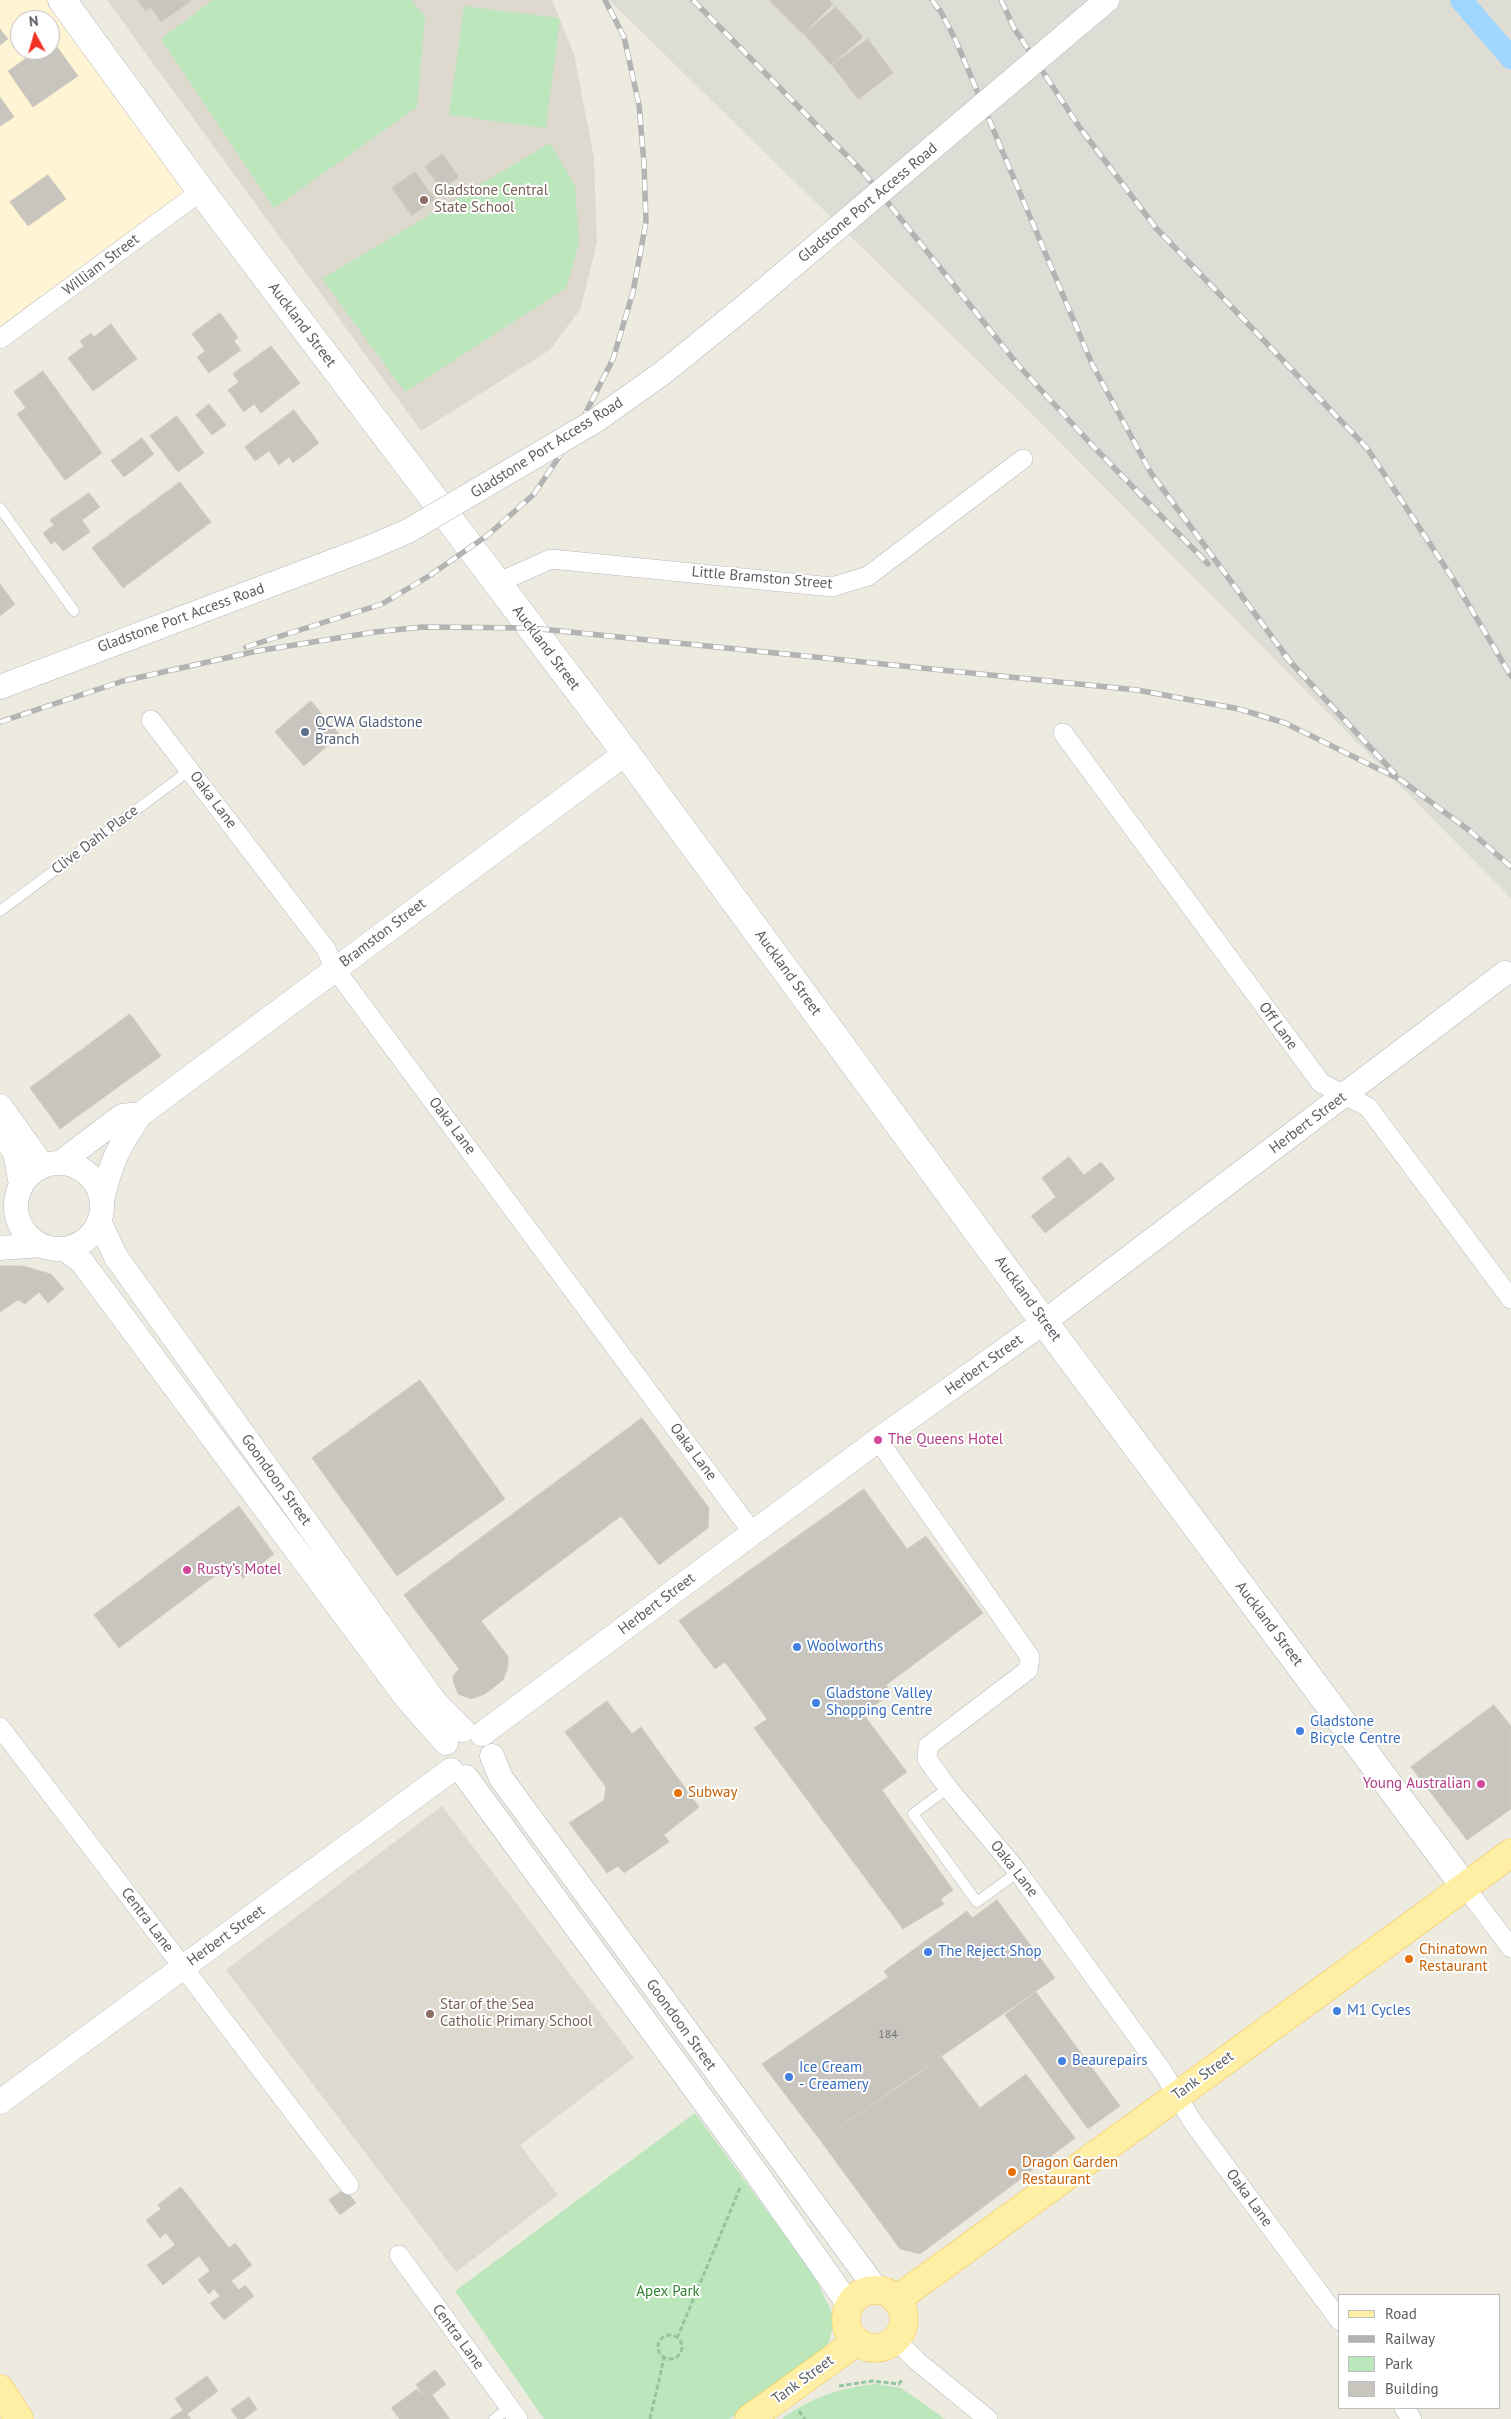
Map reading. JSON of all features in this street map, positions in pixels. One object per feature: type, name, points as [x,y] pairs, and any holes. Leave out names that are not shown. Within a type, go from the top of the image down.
[{"type":"main road","name":"Auckland Street","points":[[62,0],[201,191],[626,753],[1044,1322],[1465,1886]]},
{"type":"main road","name":"Tank Street","points":[[887,2295],[1176,2095],[1511,1853]]},
{"type":"main road","points":[[861,2294],[887,2295],[902,2307],[904,2324],[896,2340],[881,2348],[872,2348],[856,2342],[847,2328],[846,2321],[849,2305],[861,2294]]},
{"type":"main road","name":"Tank Street","points":[[749,2419],[856,2342]]},
{"type":"main road","points":[[0,2389],[19,2419]]},
{"type":"street","name":"Gladstone Port Access Road","points":[[0,687],[376,545],[408,531],[595,422],[664,372],[744,308],[1107,0]]},
{"type":"street","name":"William Street","points":[[0,340],[201,191]]},
{"type":"street","name":"Little Bramston Street","points":[[496,583],[551,559],[832,587],[868,576],[1023,459]]},
{"type":"street","name":"Oaka Lane","points":[[151,720],[326,949],[335,969],[753,1533]]},
{"type":"street","name":"Off Lane","points":[[1063,733],[1320,1083],[1368,1107],[1511,1299]]},
{"type":"street","name":"Bramston Street","points":[[102,1200],[110,1167],[121,1142],[141,1114],[626,753]]},
{"type":"street","name":"Herbert Street","points":[[464,1736],[753,1533],[878,1440],[1044,1322],[1346,1095],[1505,972]]},
{"type":"street","points":[[0,1106],[52,1165]]},
{"type":"street","name":"Bramston Street","points":[[52,1165],[122,1116],[141,1114]]},
{"type":"street","points":[[0,1132],[14,1152],[12,1197],[18,1220],[23,1230],[40,1245]]},
{"type":"street","points":[[0,1248],[40,1245],[52,1249],[65,1249],[80,1245],[92,1236],[100,1223],[102,1200],[99,1188],[83,1170],[72,1165],[52,1165],[30,1174],[12,1197]]},
{"type":"street","name":"Goondoon Street","points":[[100,1223],[116,1258],[436,1703],[464,1736]]},
{"type":"street","name":"Goondoon Street","points":[[65,1249],[82,1262],[407,1699],[464,1736]]},
{"type":"street","name":"Oaka Lane","points":[[878,1440],[1030,1658],[1028,1670],[928,1746],[927,1759],[948,1788],[1023,1879],[1163,2072],[1192,2121],[1338,2318]]},
{"type":"street","name":"Centra Lane","points":[[0,1727],[349,2185]]},
{"type":"street","points":[[464,1736],[488,1740],[492,1756],[483,1772],[459,1773],[444,1757],[464,1736]]},
{"type":"street","name":"Goondoon Street","points":[[492,1756],[501,1778],[887,2295]]},
{"type":"street","name":"Herbert Street","points":[[0,2102],[183,1968],[459,1773]]},
{"type":"street","name":"Goondoon Street","points":[[459,1773],[750,2164],[849,2305]]},
{"type":"street","name":"Auckland Street","points":[[1465,1886],[1511,1948]]},
{"type":"street","name":"Centra Lane","points":[[399,2255],[514,2413]]},
{"type":"street","points":[[896,2340],[917,2361],[969,2401],[988,2419]]},
{"type":"lane","points":[[0,508],[74,610]]},
{"type":"lane","name":"Clive Dahl Place","points":[[0,911],[190,770]]},
{"type":"lane","points":[[948,1788],[913,1814],[977,1902],[1023,1879]]},
{"type":"lane","points":[[969,2401],[977,2419]]},
{"type":"lane","points":[[494,2419],[514,2413]]},
{"type":"path","points":[[677,2338],[750,2164]]},
{"type":"path","points":[[666,2335],[677,2338],[682,2344],[679,2355],[672,2359],[664,2358],[658,2352],[659,2340],[666,2335]]},
{"type":"path","points":[[650,2419],[664,2358]]},
{"type":"path","points":[[836,2386],[872,2381],[899,2384],[902,2380]]},
{"type":"shaded area","points":[[0,0],[62,0],[201,191],[0,339]]},
{"type":"shaded area","name":"Gladstone Central State School","points":[[107,0],[552,0],[574,54],[594,158],[597,242],[581,308],[550,350],[421,431]]},
{"type":"shaded area","points":[[609,0],[1511,0],[1511,898],[1026,408]]},
{"type":"shaded area","name":"Star of the Sea Catholic Primary School","points":[[442,1806],[634,2058],[520,2145],[558,2195],[456,2272],[226,1970]]},
{"type":"green space","points":[[213,0],[411,0],[425,16],[417,107],[274,208],[161,39]]},
{"type":"green space","points":[[464,6],[560,18],[546,128],[449,115]]},
{"type":"green space","points":[[550,143],[575,186],[579,243],[566,288],[405,392],[322,279]]},
{"type":"green space","name":"Apex Park","points":[[695,2113],[814,2275],[832,2313],[832,2330],[829,2342],[816,2358],[729,2419],[544,2419],[455,2291]]},
{"type":"green space","points":[[876,2384],[901,2388],[945,2419],[782,2419],[815,2399],[851,2388]]},
{"type":"building","points":[[138,0],[191,1],[161,22],[151,7],[146,11]]},
{"type":"building","points":[[769,0],[829,0],[833,4],[803,34]]},
{"type":"building","points":[[836,7],[863,37],[831,65],[804,34]]},
{"type":"building","points":[[0,29],[8,39],[0,45]]},
{"type":"building","points":[[868,39],[893,73],[858,99],[832,65]]},
{"type":"building","points":[[60,51],[78,76],[33,107],[8,71],[24,60],[60,60]]},
{"type":"building","points":[[0,97],[14,117],[0,126]]},
{"type":"building","points":[[442,154],[459,177],[442,189],[425,167]]},
{"type":"building","points":[[415,172],[435,199],[412,216],[392,188]]},
{"type":"building","points":[[48,175],[66,199],[28,226],[10,202]]},
{"type":"building","points":[[220,313],[238,337],[234,341],[241,350],[209,373],[197,357],[205,351],[192,334]]},
{"type":"building","points":[[111,324],[137,359],[93,391],[68,358],[84,346],[80,341],[91,333],[94,337]]},
{"type":"building","points":[[271,346],[300,383],[261,413],[254,404],[244,412],[228,390],[239,382],[233,374]]},
{"type":"building","points":[[43,371],[102,453],[65,480],[17,414],[26,408],[14,392]]},
{"type":"building","points":[[209,404],[226,425],[212,435],[196,415]]},
{"type":"building","points":[[294,410],[319,443],[293,463],[289,457],[279,465],[269,451],[255,461],[245,447]]},
{"type":"building","points":[[177,416],[204,453],[178,472],[150,436]]},
{"type":"building","points":[[142,438],[154,454],[124,477],[111,461]]},
{"type":"building","points":[[180,482],[211,522],[123,588],[92,548]]},
{"type":"building","points":[[89,493],[100,507],[82,520],[90,532],[63,551],[55,541],[51,544],[43,533],[54,525],[50,520]]},
{"type":"building","points":[[0,584],[15,604],[0,616]]},
{"type":"building","points":[[311,701],[340,735],[304,766],[275,732]]},
{"type":"building","points":[[130,1014],[161,1056],[60,1129],[30,1088]]},
{"type":"building","points":[[1069,1157],[1084,1175],[1101,1162],[1115,1179],[1045,1233],[1031,1216],[1056,1197],[1042,1178]]},
{"type":"building","points":[[0,1266],[23,1266],[51,1274],[64,1289],[48,1303],[39,1292],[25,1304],[18,1300],[0,1312]]},
{"type":"building","points":[[420,1380],[505,1499],[397,1576],[312,1458]]},
{"type":"building","points":[[642,1418],[709,1508],[708,1528],[659,1565],[621,1516],[481,1621],[508,1656],[508,1667],[503,1680],[485,1694],[471,1699],[458,1694],[453,1676],[459,1669],[404,1595]]},
{"type":"building","name":"Gladstone Valley Shopping Centre","points":[[864,1489],[907,1549],[926,1536],[983,1613],[886,1685],[892,1693],[863,1714],[907,1772],[882,1790],[953,1890],[941,1899],[944,1904],[903,1929],[754,1728],[767,1719],[725,1662],[715,1669],[679,1621]]},
{"type":"building","name":"Rusty’s Motel","points":[[239,1506],[274,1554],[243,1578],[232,1563],[119,1648],[94,1615]]},
{"type":"building","points":[[607,1701],[632,1734],[641,1727],[699,1807],[664,1835],[669,1842],[624,1873],[618,1866],[607,1873],[569,1823],[604,1800],[606,1787],[565,1732]]},
{"type":"building","points":[[1494,1705],[1511,1726],[1511,1809],[1467,1840],[1411,1767]]},
{"type":"building","points":[[997,1900],[1055,1978],[820,2140],[762,2064],[888,1977],[884,1971],[967,1911],[972,1918]]},
{"type":"building","name":"Beaurepairs","points":[[1036,1992],[1120,2106],[1088,2129],[1005,2015]]},
{"type":"building","points":[[941,2056],[980,2108],[1026,2074],[1075,2138],[1006,2190],[918,2074]]},
{"type":"building","points":[[918,2074],[1006,2190],[920,2254],[900,2249],[820,2140]]},
{"type":"building","points":[[181,2187],[229,2248],[235,2243],[252,2265],[231,2281],[239,2290],[245,2285],[254,2296],[224,2320],[210,2303],[220,2296],[214,2289],[209,2294],[198,2280],[210,2271],[199,2256],[163,2285],[147,2265],[175,2245],[166,2233],[160,2238],[146,2220],[161,2209],[158,2205]]},
{"type":"building","points":[[345,2189],[356,2203],[340,2215],[329,2200]]},
{"type":"building","points":[[435,2370],[446,2384],[432,2395],[450,2419],[400,2419],[391,2408],[417,2389],[425,2396],[416,2385]]},
{"type":"building","points":[[207,2376],[218,2391],[187,2414],[191,2419],[170,2419],[183,2410],[175,2399]]},
{"type":"building","points":[[249,2397],[257,2409],[244,2419],[238,2419],[231,2410]]},
{"type":"waterway","points":[[1461,0],[1511,58]]},
{"type":"railway","points":[[246,647],[382,604],[429,576],[488,535],[534,494],[577,430],[613,359],[633,292],[646,222],[644,163],[639,105],[624,37],[605,0]]},
{"type":"railway","points":[[693,0],[864,173],[1018,365],[1092,445],[1208,564]]},
{"type":"railway","points":[[932,0],[941,12],[956,41],[1092,364],[1151,473],[1289,660]]},
{"type":"railway","points":[[1001,0],[1014,28],[1080,128],[1156,228],[1367,448],[1455,582],[1511,676]]},
{"type":"railway","points":[[0,722],[123,681],[257,651],[375,632],[423,627],[531,628],[1137,690],[1239,709],[1285,723],[1401,780],[1470,831],[1511,867]]},
{"type":"railway","points":[[1284,655],[1395,774]]},
{"type":"place","name":"Gladstone Central State School","points":[[424,200]]},
{"type":"place","name":"QCWA Gladstone Branch","points":[[305,732]]},
{"type":"place","name":"The Queens Hotel","points":[[878,1440]]},
{"type":"place","name":"Rusty’s Motel","points":[[187,1570]]},
{"type":"place","name":"Woolworths","points":[[797,1647]]},
{"type":"place","name":"Gladstone Valley Shopping Centre","points":[[816,1703]]},
{"type":"place","name":"Gladstone Bicycle Centre","points":[[1300,1731]]},
{"type":"place","name":"Young Australian","points":[[1481,1784]]},
{"type":"place","name":"Subway","points":[[678,1793]]},
{"type":"place","name":"The Reject Shop","points":[[928,1952]]},
{"type":"place","name":"Chinatown Restaurant","points":[[1409,1959]]},
{"type":"place","name":"M1 Cycles","points":[[1337,2011]]},
{"type":"place","name":"Star of the Sea Catholic Primary School","points":[[430,2014]]},
{"type":"place","name":"Beaurepairs","points":[[1062,2061]]},
{"type":"place","name":"Ice Cream - Creamery","points":[[789,2077]]},
{"type":"place","name":"Dragon Garden Restaurant","points":[[1012,2172]]}]
